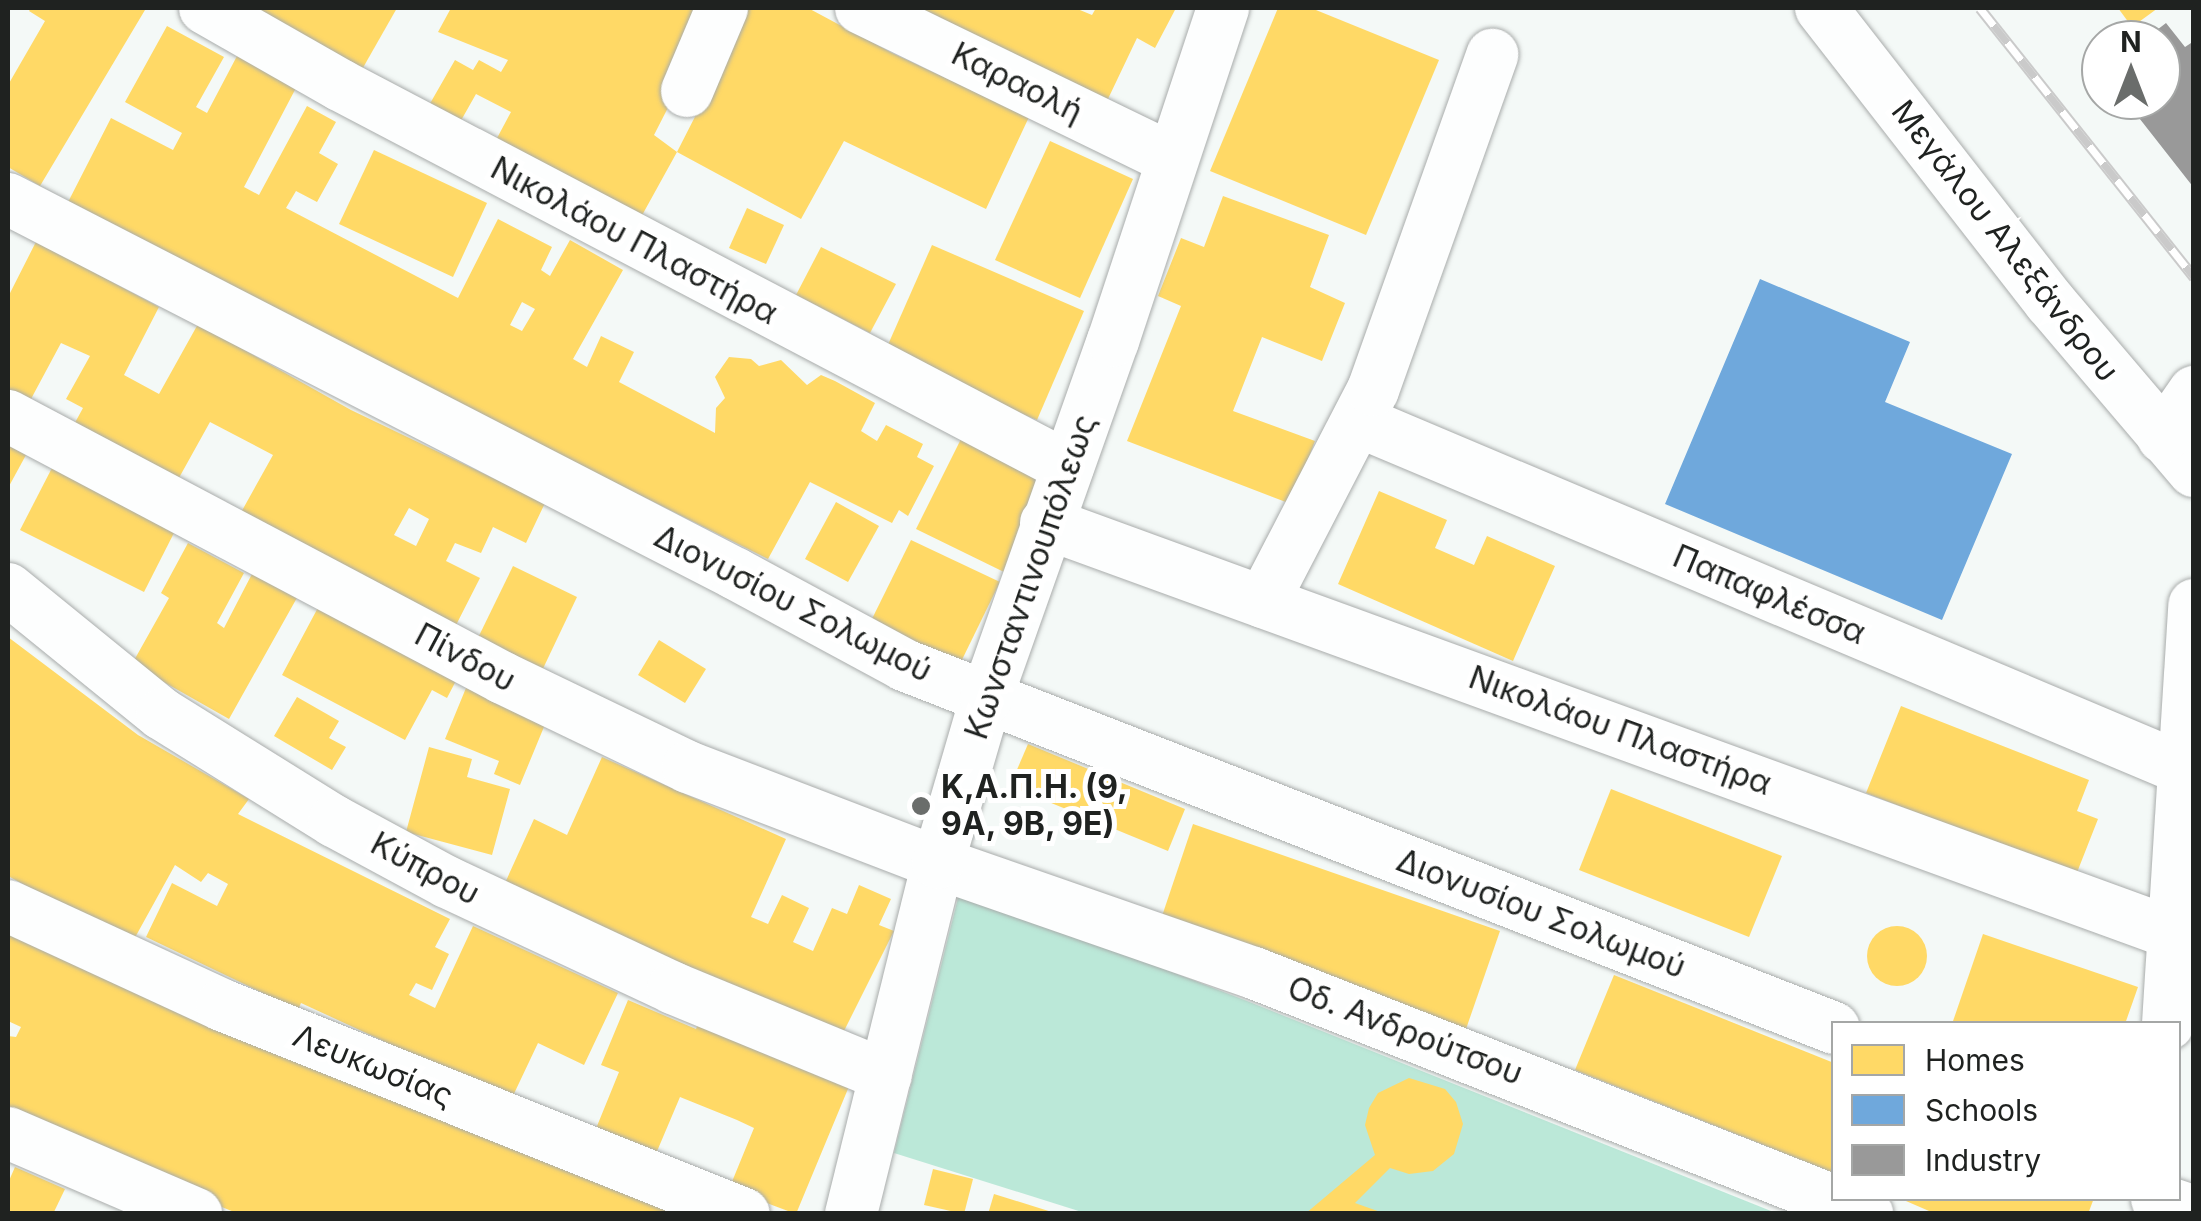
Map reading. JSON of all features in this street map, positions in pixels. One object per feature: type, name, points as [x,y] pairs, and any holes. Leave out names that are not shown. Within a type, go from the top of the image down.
[{"type":"street","name":"Νικολάου Πλαστήρα","points":[[205,8],[357,94],[1068,467]]},
{"type":"street","points":[[686,91],[722,8]]},
{"type":"street","name":"Καραολή","points":[[861,8],[1172,159]]},
{"type":"street","name":"Κωνσταντινουπόλεως","points":[[851,1214],[938,863],[986,699],[1223,8]]},
{"type":"street","name":"Μεγάλου Αλεξάνδρου","points":[[1821,8],[2050,302],[2178,454]]},
{"type":"street","points":[[1263,602],[1358,422],[1399,323],[1492,55]]},
{"type":"street","name":"Διονυσίου Σολωμού","points":[[8,199],[736,574],[904,665],[1831,1027]]},
{"type":"street","points":[[2178,454],[2194,392]]},
{"type":"street","name":"Πίνδου","points":[[8,416],[568,710],[688,766],[938,863]]},
{"type":"street","name":"Παπαφλέσσα","points":[[1358,422],[2181,768]]},
{"type":"street","name":"Νικολάου Πλαστήρα","points":[[1046,523],[2183,936]]},
{"type":"street","name":"Κύπρου","points":[[8,589],[162,714],[334,821],[447,882],[592,951],[886,1076]]},
{"type":"street","points":[[2169,1021],[2183,936],[2181,768],[2194,606]]},
{"type":"street","name":"Οδ. Ανδρούτσου","points":[[938,863],[1254,973],[1831,1200]]},
{"type":"street","name":"Λευκωσίας","points":[[8,906],[222,1005],[744,1214]]},
{"type":"street","points":[[8,1133],[196,1214]]},
{"type":"street","name":"Οδ. Ανδρούτσου","points":[[1834,1201],[1867,1214]]},
{"type":"street","points":[[2164,1201],[2194,1212]]},
{"type":"green space","points":[[960,890],[1776,1213],[1085,1213],[894,1153]]},
{"type":"building: Homes","points":[[258,8],[397,8],[356,80],[250,20]]},
{"type":"building: Homes","points":[[451,8],[719,8],[654,135],[677,152],[640,219],[496,140],[511,112],[476,94],[459,124],[428,107],[455,60],[473,70],[479,60],[501,72],[508,60],[438,32]]},
{"type":"building: Homes","points":[[742,8],[808,8],[892,53],[1029,117],[986,209],[844,141],[801,219],[677,152]]},
{"type":"building: Homes","points":[[908,8],[1075,8],[1092,15],[1096,8],[1176,8],[1155,48],[1137,38],[1107,101]]},
{"type":"building: Homes","points":[[1278,8],[1311,8],[1439,60],[1366,235],[1210,171]]},
{"type":"building: Homes","points":[[2118,8],[2158,8],[2142,20],[2127,20]]},
{"type":"building: Homes","points":[[145,10],[40,186],[8,167],[8,85],[45,21],[29,11]]},
{"type":"building: Homes","points":[[167,26],[224,57],[196,107],[207,113],[237,56],[297,86],[244,187],[259,195],[307,106],[336,122],[319,153],[338,164],[317,202],[296,191],[286,208],[458,298],[498,219],[552,247],[541,270],[550,276],[570,240],[623,270],[573,359],[587,367],[601,336],[634,352],[619,382],[715,433],[716,408],[725,398],[715,377],[729,357],[751,359],[759,366],[781,360],[807,385],[821,375],[875,403],[861,431],[877,441],[886,425],[923,444],[917,457],[934,466],[908,516],[899,510],[892,523],[810,482],[768,559],[65,208],[111,118],[173,150],[182,133],[125,102]],"holes":[[[522,302],[535,309],[522,331],[510,325]]]},
{"type":"building: Homes","points":[[1050,141],[1133,179],[1080,298],[995,260]]},
{"type":"building: Homes","points":[[374,150],[487,203],[453,277],[339,224]]},
{"type":"building: Homes","points":[[1223,196],[1329,235],[1310,287],[1345,303],[1322,361],[1262,337],[1233,411],[1315,441],[1291,504],[1127,441],[1181,306],[1158,296],[1181,238],[1204,247]]},
{"type":"building: Homes","points":[[747,208],[784,225],[766,264],[729,248]]},
{"type":"building: Homes","points":[[42,230],[97,274],[159,307],[124,375],[159,394],[198,324],[351,410],[545,503],[526,543],[493,527],[481,553],[455,543],[446,561],[480,578],[453,631],[239,516],[273,455],[210,422],[175,485],[72,428],[83,408],[66,399],[90,356],[61,343],[24,412],[8,403],[8,297]],"holes":[[[409,508],[429,519],[416,546],[394,535]]]},
{"type":"building: Homes","points":[[932,245],[1084,311],[1037,420],[883,356]]},
{"type":"building: Homes","points":[[821,247],[896,284],[870,333],[796,295]]},
{"type":"building: Homes","points":[[963,435],[1053,478],[1006,573],[916,529]]},
{"type":"building: Homes","points":[[8,445],[26,455],[8,488]]},
{"type":"building: Homes","points":[[54,464],[177,527],[144,592],[20,530]]},
{"type":"building: Homes","points":[[1379,491],[1447,520],[1435,548],[1474,565],[1487,536],[1555,566],[1513,661],[1338,584]]},
{"type":"building: Homes","points":[[836,502],[879,526],[848,582],[805,559]]},
{"type":"building: Homes","points":[[911,540],[1000,582],[956,672],[867,629]]},
{"type":"building: Homes","points":[[188,543],[244,573],[217,623],[224,628],[253,572],[298,596],[229,719],[132,664],[169,598],[161,593]]},
{"type":"building: Homes","points":[[513,566],[577,597],[539,677],[474,646]]},
{"type":"building: Homes","points":[[321,602],[459,675],[447,698],[432,690],[405,740],[282,675]]},
{"type":"building: Homes","points":[[8,637],[138,735],[249,799],[238,814],[450,919],[435,947],[449,954],[432,990],[416,983],[409,995],[435,1008],[473,926],[618,993],[584,1065],[538,1043],[511,1100],[301,1003],[298,1010],[146,937],[172,883],[217,906],[228,884],[208,873],[201,882],[175,865],[132,943],[8,876]]},
{"type":"building: Homes","points":[[659,640],[706,669],[685,703],[638,675]]},
{"type":"building: Homes","points":[[466,688],[546,722],[520,785],[494,774],[499,761],[445,739]]},
{"type":"building: Homes","points":[[297,697],[339,721],[329,738],[346,747],[332,770],[274,736]]},
{"type":"building: Homes","points":[[1901,706],[2089,780],[2077,811],[2098,819],[2076,875],[1866,793]]},
{"type":"building: Homes","points":[[1028,744],[1185,809],[1168,851],[1010,786]]},
{"type":"building: Homes","points":[[429,747],[472,759],[467,777],[510,789],[492,855],[406,832]]},
{"type":"building: Homes","points":[[602,757],[786,839],[751,917],[768,924],[782,895],[809,908],[793,942],[813,951],[832,908],[847,914],[859,885],[891,899],[879,925],[894,931],[837,1045],[500,894],[534,819],[567,835]]},
{"type":"building: Homes","points":[[1611,789],[1782,856],[1749,937],[1579,870]]},
{"type":"building: Homes","points":[[1193,824],[1500,931],[1466,1029],[1161,919]]},
{"type":"building: Homes","points":[[1897,926],[1918,935],[1927,956],[1918,977],[1897,986],[1876,977],[1867,956],[1876,935]]},
{"type":"building: Homes","points":[[8,927],[701,1213],[239,1214],[8,1120],[8,1036],[16,1037],[21,1027],[8,1021]]},
{"type":"building: Homes","points":[[1983,934],[2138,987],[2126,1021],[1953,1021]]},
{"type":"building: Homes","points":[[1614,975],[1831,1062],[1831,1172],[1575,1070]]},
{"type":"building: Homes","points":[[628,1000],[696,1029],[699,1022],[850,1084],[796,1214],[729,1189],[754,1128],[737,1120],[680,1097],[655,1156],[595,1131],[619,1072],[601,1065]]},
{"type":"building: Homes","points":[[1409,1078],[1445,1089],[1456,1102],[1463,1124],[1454,1154],[1433,1171],[1409,1174],[1390,1168],[1355,1203],[1386,1214],[1305,1214],[1375,1155],[1365,1125],[1369,1108],[1378,1093]]},
{"type":"building: Homes","points":[[15,1167],[65,1189],[53,1214],[8,1214],[8,1183]]},
{"type":"building: Homes","points":[[933,1169],[973,1179],[964,1214],[924,1205]]},
{"type":"building: Homes","points":[[994,1194],[1055,1213],[1055,1214],[988,1214]]},
{"type":"building: Homes","points":[[1906,1201],[2093,1201],[2088,1214],[1936,1214]]},
{"type":"building: Schools","points":[[1760,279],[1910,342],[1885,402],[2012,454],[1942,620],[1665,504]]},
{"type":"building: Industry","points":[[2194,41],[2194,188],[2141,120],[2181,120],[2181,42],[2185,47]]},
{"type":"railway","points":[[1980,8],[2194,277]]},
{"type":"place","name":"Κ,Α.Π.Η. (9, 9Α, 9Β, 9Ε)","points":[[921,806]]}]
